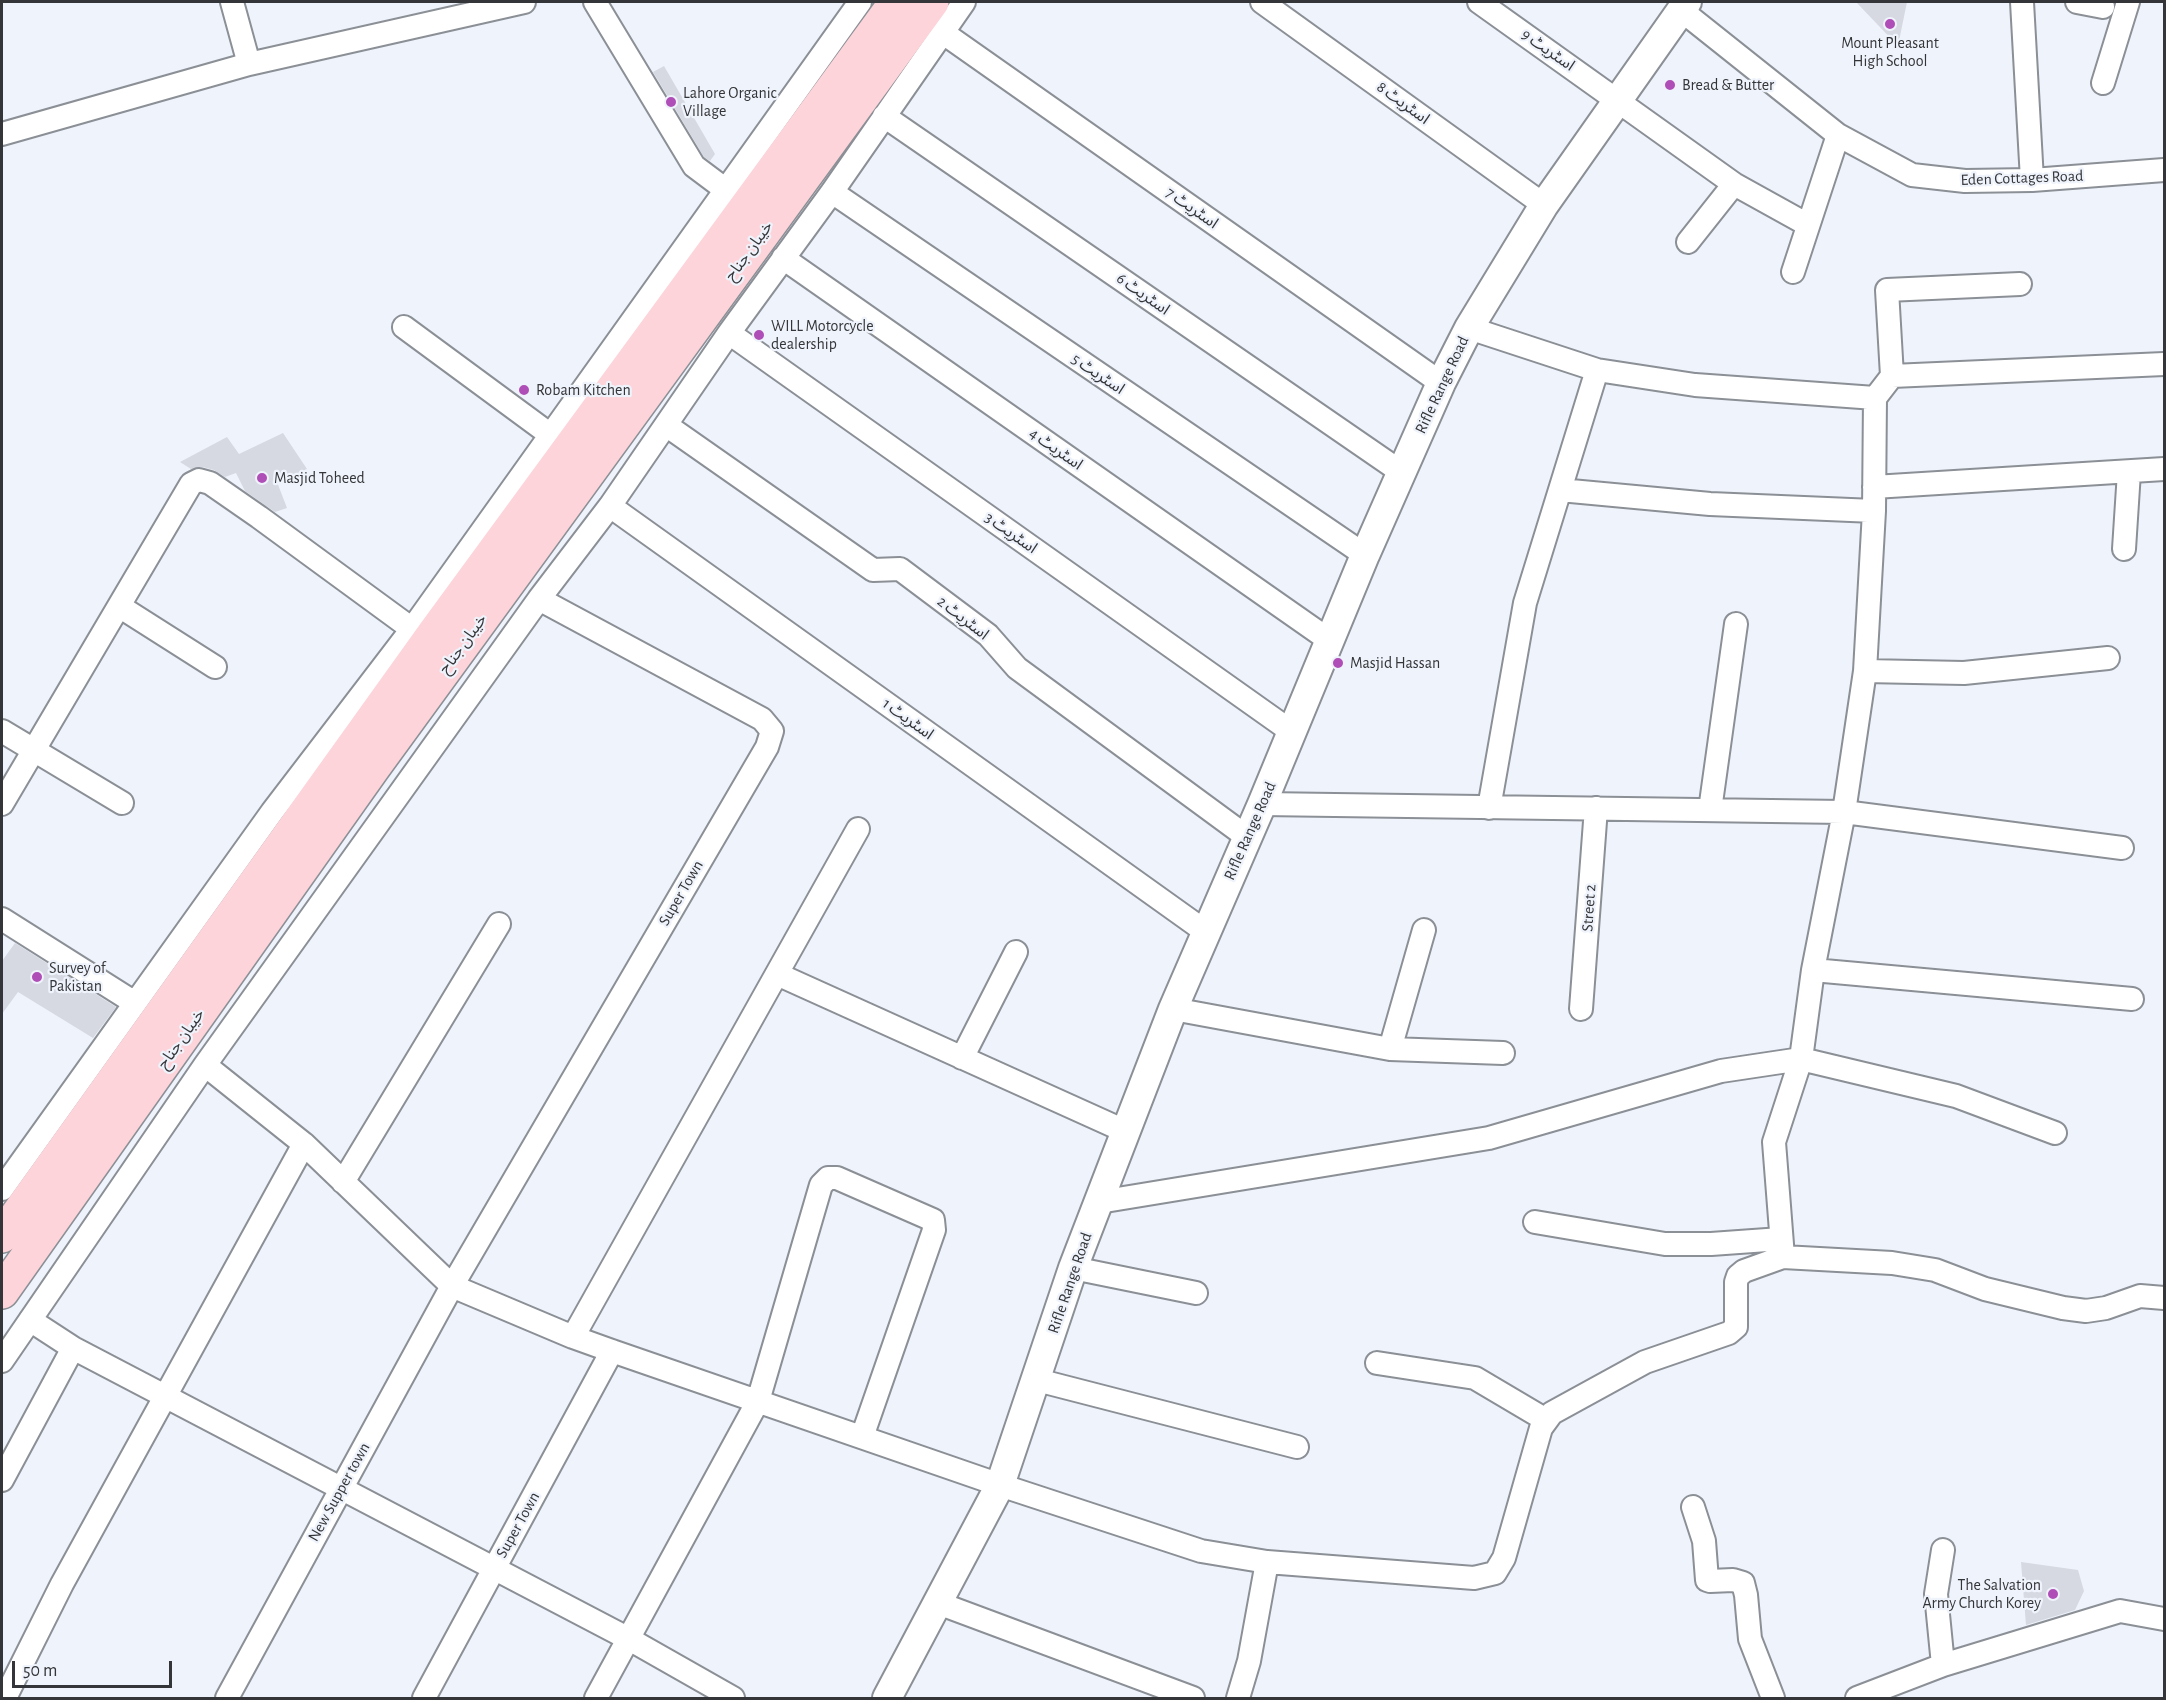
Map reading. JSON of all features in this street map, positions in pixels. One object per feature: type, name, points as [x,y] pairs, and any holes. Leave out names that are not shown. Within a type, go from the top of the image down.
[{"type":"main road","name":"خیبان جناح","points":[[2,1236],[434,633],[896,2]]},
{"type":"main road","name":"خیبان جناح","points":[[2,1292],[374,767],[932,2]]},
{"type":"street","points":[[232,2],[249,64]]},
{"type":"street","points":[[2,134],[249,64],[524,2]]},
{"type":"street","points":[[595,2],[694,166],[726,190]]},
{"type":"street","points":[[2,1189],[272,812],[412,629],[552,436],[860,2]]},
{"type":"street","points":[[2,1360],[205,1065],[539,599],[610,506],[729,333],[832,192],[964,2]]},
{"type":"street","name":"اسٹریٹ 8","points":[[1262,2],[1544,205]]},
{"type":"street","name":"اسٹریٹ 9","points":[[1479,2],[1734,184],[1808,225]]},
{"type":"street","points":[[2022,2],[2032,180]]},
{"type":"street","points":[[2077,2],[2103,7]]},
{"type":"street","points":[[2103,83],[2128,2]]},
{"type":"street","name":"Rifle Range Road","points":[[887,1698],[1000,1485],[1073,1268],[1173,1009],[1262,804],[1365,555],[1442,383],[1469,327],[1544,205],[1684,6]]},
{"type":"street","name":"Eden Cottages Road","points":[[1684,6],[1838,135],[1912,175],[1965,181],[2032,180],[2164,170]]},
{"type":"street","name":"اسٹریٹ 7","points":[[942,32],[1442,383]]},
{"type":"street","name":"اسٹریٹ 6","points":[[884,116],[1401,472]]},
{"type":"street","points":[[1792,272],[1838,135]]},
{"type":"street","points":[[1688,242],[1734,184]]},
{"type":"street","name":"اسٹریٹ 5","points":[[832,192],[1365,555]]},
{"type":"street","name":"اسٹریٹ 4","points":[[783,258],[1329,640]]},
{"type":"street","points":[[1782,1248],[1774,1142],[1801,1059],[1813,970],[1844,812],[1865,671],[1874,511],[1875,398],[1892,376],[1887,290],[2020,284]]},
{"type":"street","points":[[404,327],[552,436]]},
{"type":"street","points":[[1469,327],[1597,370],[1695,385],[1875,398]]},
{"type":"street","name":"اسٹریٹ 3","points":[[729,333],[1292,732]]},
{"type":"street","points":[[1892,376],[2164,364]]},
{"type":"street","points":[[1489,808],[1525,603],[1597,370]]},
{"type":"street","name":"اسٹریٹ 2","points":[[666,425],[873,570],[900,569],[988,635],[1017,668],[1247,837]]},
{"type":"street","points":[[1874,487],[2164,469]]},
{"type":"street","points":[[2124,549],[2129,472]]},
{"type":"street","points":[[2,804],[191,484],[199,480],[210,483],[259,517],[412,629]]},
{"type":"street","points":[[1560,490],[1710,504],[1874,511]]},
{"type":"street","name":"اسٹریٹ 1","points":[[610,506],[1206,932]]},
{"type":"street","name":"Super Town","points":[[452,1286],[767,747],[772,731],[762,718],[539,599]]},
{"type":"street","points":[[119,606],[215,668]]},
{"type":"street","points":[[1710,810],[1736,624]]},
{"type":"street","points":[[1865,671],[1964,673],[2108,658]]},
{"type":"street","points":[[2,731],[122,803]]},
{"type":"street","points":[[1262,804],[1844,812],[2122,848]]},
{"type":"street","name":"Street 2","points":[[1581,1009],[1596,808]]},
{"type":"street","points":[[573,1337],[858,829]]},
{"type":"street","points":[[2,919],[135,1003]]},
{"type":"street","points":[[344,1182],[499,924]]},
{"type":"street","points":[[1390,1049],[1424,930]]},
{"type":"street","points":[[962,1058],[1016,952]]},
{"type":"street","points":[[1813,970],[2132,999]]},
{"type":"street","points":[[777,974],[1127,1132]]},
{"type":"street","points":[[1173,1009],[1390,1049],[1503,1053]]},
{"type":"street","points":[[1099,1202],[1489,1138],[1721,1071],[1801,1059],[1956,1096],[2055,1133]]},
{"type":"street","points":[[205,1065],[304,1144],[452,1286],[573,1337],[1000,1485],[1201,1551],[1267,1562],[1474,1578],[1496,1573],[1504,1558],[1540,1428],[1552,1413],[1645,1362],[1729,1333],[1737,1326],[1738,1276],[1782,1248]]},
{"type":"street","points":[[5,1698],[62,1584],[304,1144]]},
{"type":"street","points":[[596,1698],[758,1401],[821,1185],[828,1178],[837,1178],[933,1220],[934,1230],[862,1437]]},
{"type":"street","points":[[1535,1222],[1665,1244],[1782,1248],[1892,1263],[1935,1270],[1985,1289],[2063,1308],[2086,1311],[2106,1308],[2140,1296],[2164,1298]]},
{"type":"street","points":[[1073,1268],[1196,1293]]},
{"type":"street","name":"New Supper town","points":[[227,1698],[452,1286]]},
{"type":"street","points":[[30,1320],[73,1348],[341,1490],[495,1568],[733,1698]]},
{"type":"street","points":[[2,1480],[73,1348]]},
{"type":"street","name":"Super Town","points":[[424,1698],[612,1351]]},
{"type":"street","points":[[1377,1363],[1475,1378],[1546,1420]]},
{"type":"street","points":[[1037,1380],[1297,1447]]},
{"type":"street","points":[[1693,1507],[1704,1541],[1707,1580],[1733,1580],[1743,1583],[1750,1639],[1773,1698]]},
{"type":"street","points":[[1943,1550],[1936,1594],[1943,1665]]},
{"type":"street","points":[[1238,1698],[1249,1661],[1267,1562]]},
{"type":"street","points":[[938,1603],[1193,1698]]},
{"type":"street","points":[[1857,1698],[1943,1665],[2120,1611],[2164,1619]]},
{"type":"building","name":"Mount Pleasant High School","points":[[1856,2],[1907,2],[1898,46]]},
{"type":"building","points":[[664,66],[715,154],[710,161],[704,157],[653,72]]},
{"type":"building","name":"Masjid Toheed","points":[[283,433],[307,469],[277,482],[287,508],[275,512],[245,491],[236,473],[225,477],[214,470],[203,467],[191,469],[180,462],[227,437],[239,454]]},
{"type":"building","name":"Survey of Pakistan","points":[[15,943],[116,1007],[93,1038],[18,992],[2,1014],[2,961]]},
{"type":"building","name":"The Salvation Army Church Korey","points":[[2021,1562],[2078,1570],[2084,1591],[2075,1610],[2026,1625]]},
{"type":"place","name":"Mount Pleasant High School","points":[[1890,24]]},
{"type":"place","name":"Bread & Butter","points":[[1670,85]]},
{"type":"place","name":"Lahore Organic Village","points":[[671,102]]},
{"type":"place","name":"WILL Motorcycle dealership","points":[[759,335]]},
{"type":"place","name":"Robam Kitchen","points":[[524,390]]},
{"type":"place","name":"Masjid Toheed","points":[[262,478]]},
{"type":"place","name":"Masjid Hassan","points":[[1338,663]]},
{"type":"place","name":"Survey of Pakistan","points":[[37,977]]},
{"type":"place","name":"The Salvation Army Church Korey","points":[[2053,1594]]}]
